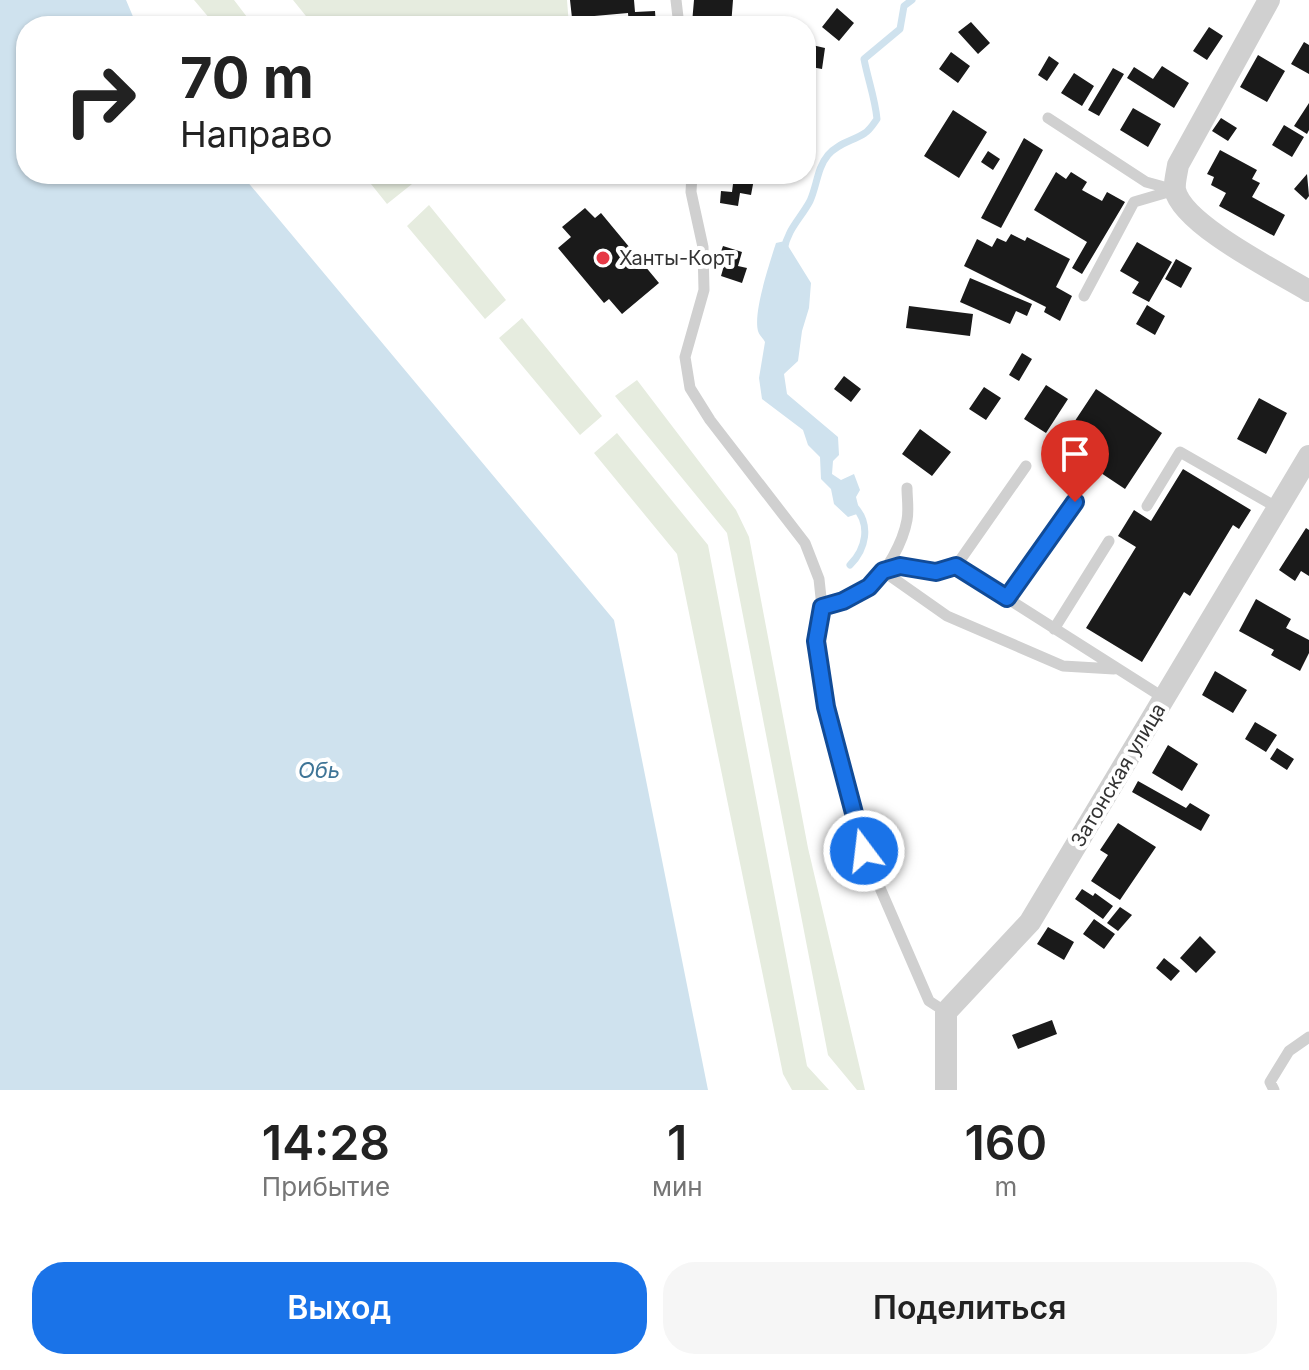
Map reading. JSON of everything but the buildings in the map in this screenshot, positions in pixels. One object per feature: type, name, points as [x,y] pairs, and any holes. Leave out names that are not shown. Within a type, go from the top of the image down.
[{"type":"street","points":[[1269,0],[1178,165],[1175,190],[1190,215],[1212,232],[1309,291]]},
{"type":"street","name":"Затонская улица","points":[[946,1012],[1030,922],[1309,456]]},
{"type":"street","points":[[946,1012],[946,1090]]},
{"type":"lane","points":[[1048,118],[1146,182],[1175,190]]},
{"type":"lane","points":[[691,184],[703,247],[704,290],[685,357],[690,388],[710,420],[805,543],[819,579],[822,607],[816,641],[826,707],[864,851],[929,1001],[946,1012]]},
{"type":"lane","points":[[1084,296],[1134,202],[1175,190]]},
{"type":"lane","points":[[1147,506],[1180,452],[1278,508]]},
{"type":"lane","points":[[883,571],[900,566],[936,572],[956,566],[1026,466]]},
{"type":"lane","points":[[822,607],[843,601],[869,587],[883,571],[899,544],[908,520],[907,488]]},
{"type":"lane","points":[[1007,598],[1075,502]]},
{"type":"lane","points":[[1054,629],[1109,541]]},
{"type":"lane","points":[[956,566],[1164,698]]},
{"type":"lane","points":[[883,571],[947,616],[1063,666],[1118,669]]},
{"type":"lane","points":[[1274,1090],[1270,1082],[1289,1051],[1309,1037]]},
{"type":"shaded area","points":[[194,0],[234,0],[246,16],[208,16]]},
{"type":"shaded area","points":[[293,0],[567,0],[568,16],[306,16]]},
{"type":"shaded area","points":[[371,184],[412,184],[387,204]]},
{"type":"shaded area","points":[[429,205],[506,300],[485,319],[407,226]]},
{"type":"shaded area","points":[[522,318],[602,416],[580,435],[499,338]]},
{"type":"shaded area","points":[[637,380],[736,510],[749,537],[808,848],[865,1090],[857,1090],[828,1055],[727,533],[615,396]]},
{"type":"shaded area","points":[[617,433],[708,545],[807,1066],[829,1090],[792,1090],[783,1074],[677,554],[594,453]]},
{"type":"water","name":"Обь","points":[[0,0],[126,0],[133,16],[16,16],[16,184],[249,184],[614,620],[708,1090],[0,1090]]},
{"type":"water","points":[[785,241],[811,283],[798,361],[784,374],[787,394],[838,437],[839,455],[833,461],[832,474],[841,480],[854,474],[860,490],[856,497],[860,513],[848,517],[834,504],[831,489],[821,479],[820,457],[808,445],[803,430],[762,399],[759,378],[765,342],[758,331],[758,312],[776,243]]},
{"type":"waterway","points":[[816,181],[828,155],[867,132],[877,119],[864,59],[900,29],[904,6],[912,0]]},
{"type":"waterway","points":[[784,250],[791,230],[810,201],[815,184]]},
{"type":"waterway","points":[[850,565],[860,552],[865,529],[855,507]]},
{"type":"place","name":"Ханты-Корт","points":[[603,258]]},
{"type":"route","points":[[864,851],[826,707],[816,641],[822,607],[843,601],[869,587],[883,571],[900,566],[936,572],[956,566],[1007,598],[1075,502]]}]
